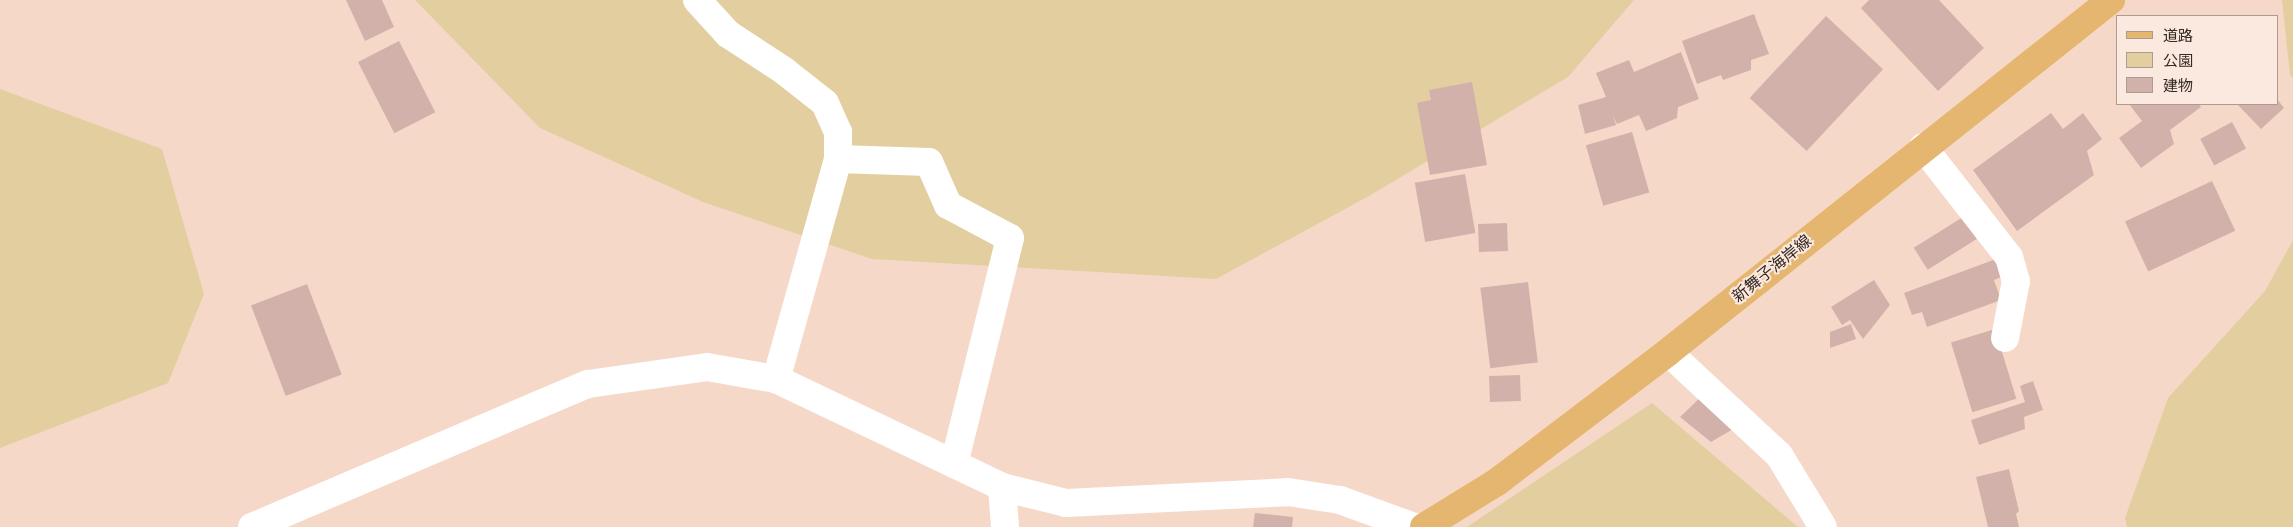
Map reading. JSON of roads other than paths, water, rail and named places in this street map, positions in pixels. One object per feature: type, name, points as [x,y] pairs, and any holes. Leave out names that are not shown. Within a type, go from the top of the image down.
[{"type":"main road","name":"新舞子海岸線","points":[[1424,527],[1497,482],[1668,352],[1923,147],[2111,0]]},
{"type":"street","points":[[697,0],[728,34],[825,103],[838,132],[838,159],[776,379]]},
{"type":"street","points":[[1923,147],[2010,256],[2016,281],[2005,338]]},
{"type":"street","points":[[838,159],[929,162],[948,205],[1010,238],[954,464]]},
{"type":"street","points":[[1668,352],[1780,455],[1824,527]]},
{"type":"street","points":[[252,527],[588,384],[707,366],[776,379],[1002,487],[1066,503],[1288,492],[1340,500],[1414,527]]},
{"type":"street","points":[[1002,487],[1004,527]]}]
